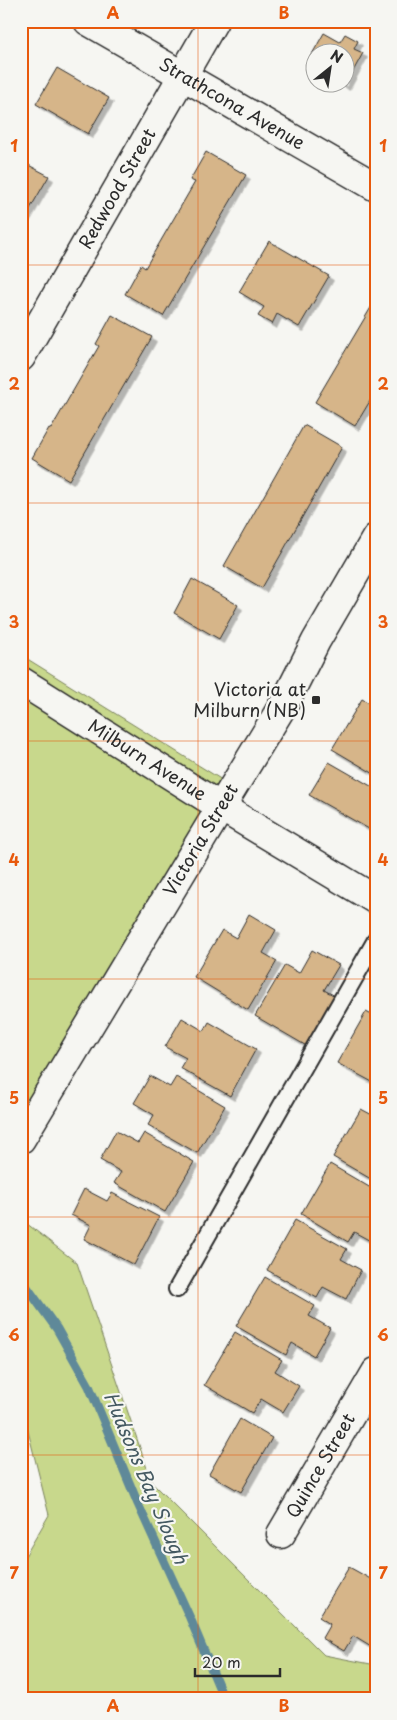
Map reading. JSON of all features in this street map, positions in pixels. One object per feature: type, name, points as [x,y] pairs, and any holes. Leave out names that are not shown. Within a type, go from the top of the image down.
[{"type":"street","name":"Strathcona Avenue","points":[[88,21],[376,187]]},
{"type":"street","name":"Redwood Street","points":[[21,357],[214,21]]},
{"type":"street","name":"Victoria Street","points":[[21,1139],[285,702],[316,641],[376,538]]},
{"type":"street","name":"Milburn Avenue","points":[[21,681],[221,807],[376,900]]},
{"type":"street","name":"Quince Street","points":[[281,1534],[376,1372]]},
{"type":"lane","points":[[177,1289],[376,940]]},
{"type":"green space","points":[[21,655],[227,783],[21,1136]]},
{"type":"green space","points":[[26,1223],[77,1263],[152,1483],[324,1655],[376,1665],[376,1699],[21,1699],[21,1563],[49,1515],[24,1415],[21,1413],[21,1231]]},
{"type":"building","points":[[324,33],[340,42],[319,42]]},
{"type":"building","points":[[345,34],[358,41],[354,49],[354,42],[340,42]]},
{"type":"building","points":[[354,49],[363,53],[354,70]]},
{"type":"building","points":[[57,68],[109,98],[88,134],[36,104]]},
{"type":"building","points":[[206,152],[246,175],[163,316],[125,294],[141,265],[145,268],[195,182],[190,180]]},
{"type":"building","points":[[21,161],[49,176],[24,219],[21,217]]},
{"type":"building","points":[[269,241],[329,276],[299,327],[277,314],[272,324],[258,316],[264,307],[239,292]]},
{"type":"building","points":[[376,299],[376,391],[355,426],[315,402]]},
{"type":"building","points":[[112,315],[152,337],[69,480],[32,458],[99,346],[96,344]]},
{"type":"building","points":[[304,425],[342,447],[262,588],[224,566]]},
{"type":"building","points":[[192,579],[238,605],[219,639],[174,613]]},
{"type":"building","points":[[362,699],[376,707],[376,775],[332,749]]},
{"type":"building","points":[[329,762],[376,789],[376,833],[309,795]]},
{"type":"building","points":[[249,914],[276,930],[263,953],[277,961],[248,1010],[194,977],[222,930],[236,938]]},
{"type":"building","points":[[312,950],[339,965],[324,990],[339,998],[310,1048],[255,1016],[285,965],[299,973]]},
{"type":"building","points":[[366,1012],[376,1017],[376,1084],[337,1063]]},
{"type":"building","points":[[182,1018],[204,1031],[209,1022],[256,1049],[230,1096],[180,1068],[186,1058],[165,1047]]},
{"type":"building","points":[[150,1076],[170,1087],[176,1077],[225,1106],[197,1153],[148,1125],[154,1115],[134,1103]]},
{"type":"building","points":[[361,1109],[376,1117],[376,1182],[333,1157]]},
{"type":"building","points":[[116,1131],[138,1143],[144,1133],[194,1162],[165,1212],[114,1183],[121,1172],[100,1160]]},
{"type":"building","points":[[330,1164],[376,1191],[372,1202],[376,1205],[376,1244],[354,1232],[348,1242],[301,1214]]},
{"type":"building","points":[[84,1189],[107,1201],[112,1193],[159,1217],[134,1265],[84,1239],[91,1225],[71,1215]]},
{"type":"building","points":[[295,1220],[347,1249],[341,1259],[361,1270],[346,1299],[323,1287],[317,1298],[267,1270]]},
{"type":"building","points":[[265,1277],[315,1306],[309,1316],[330,1328],[314,1356],[292,1343],[286,1355],[236,1326]]},
{"type":"building","points":[[235,1332],[282,1360],[275,1371],[299,1386],[283,1412],[261,1399],[252,1413],[204,1385]]},
{"type":"building","points":[[240,1419],[272,1438],[241,1492],[209,1474]]},
{"type":"building","points":[[349,1567],[376,1582],[376,1650],[353,1636],[344,1651],[322,1638],[330,1624],[319,1617]]},
{"type":"waterway","name":"Hudsons Bay Slough","points":[[21,1279],[57,1329],[89,1386],[138,1504],[190,1618],[224,1699]]},
{"type":"place","name":"Victoria at Milburn (NB)","points":[[316,700]]}]
